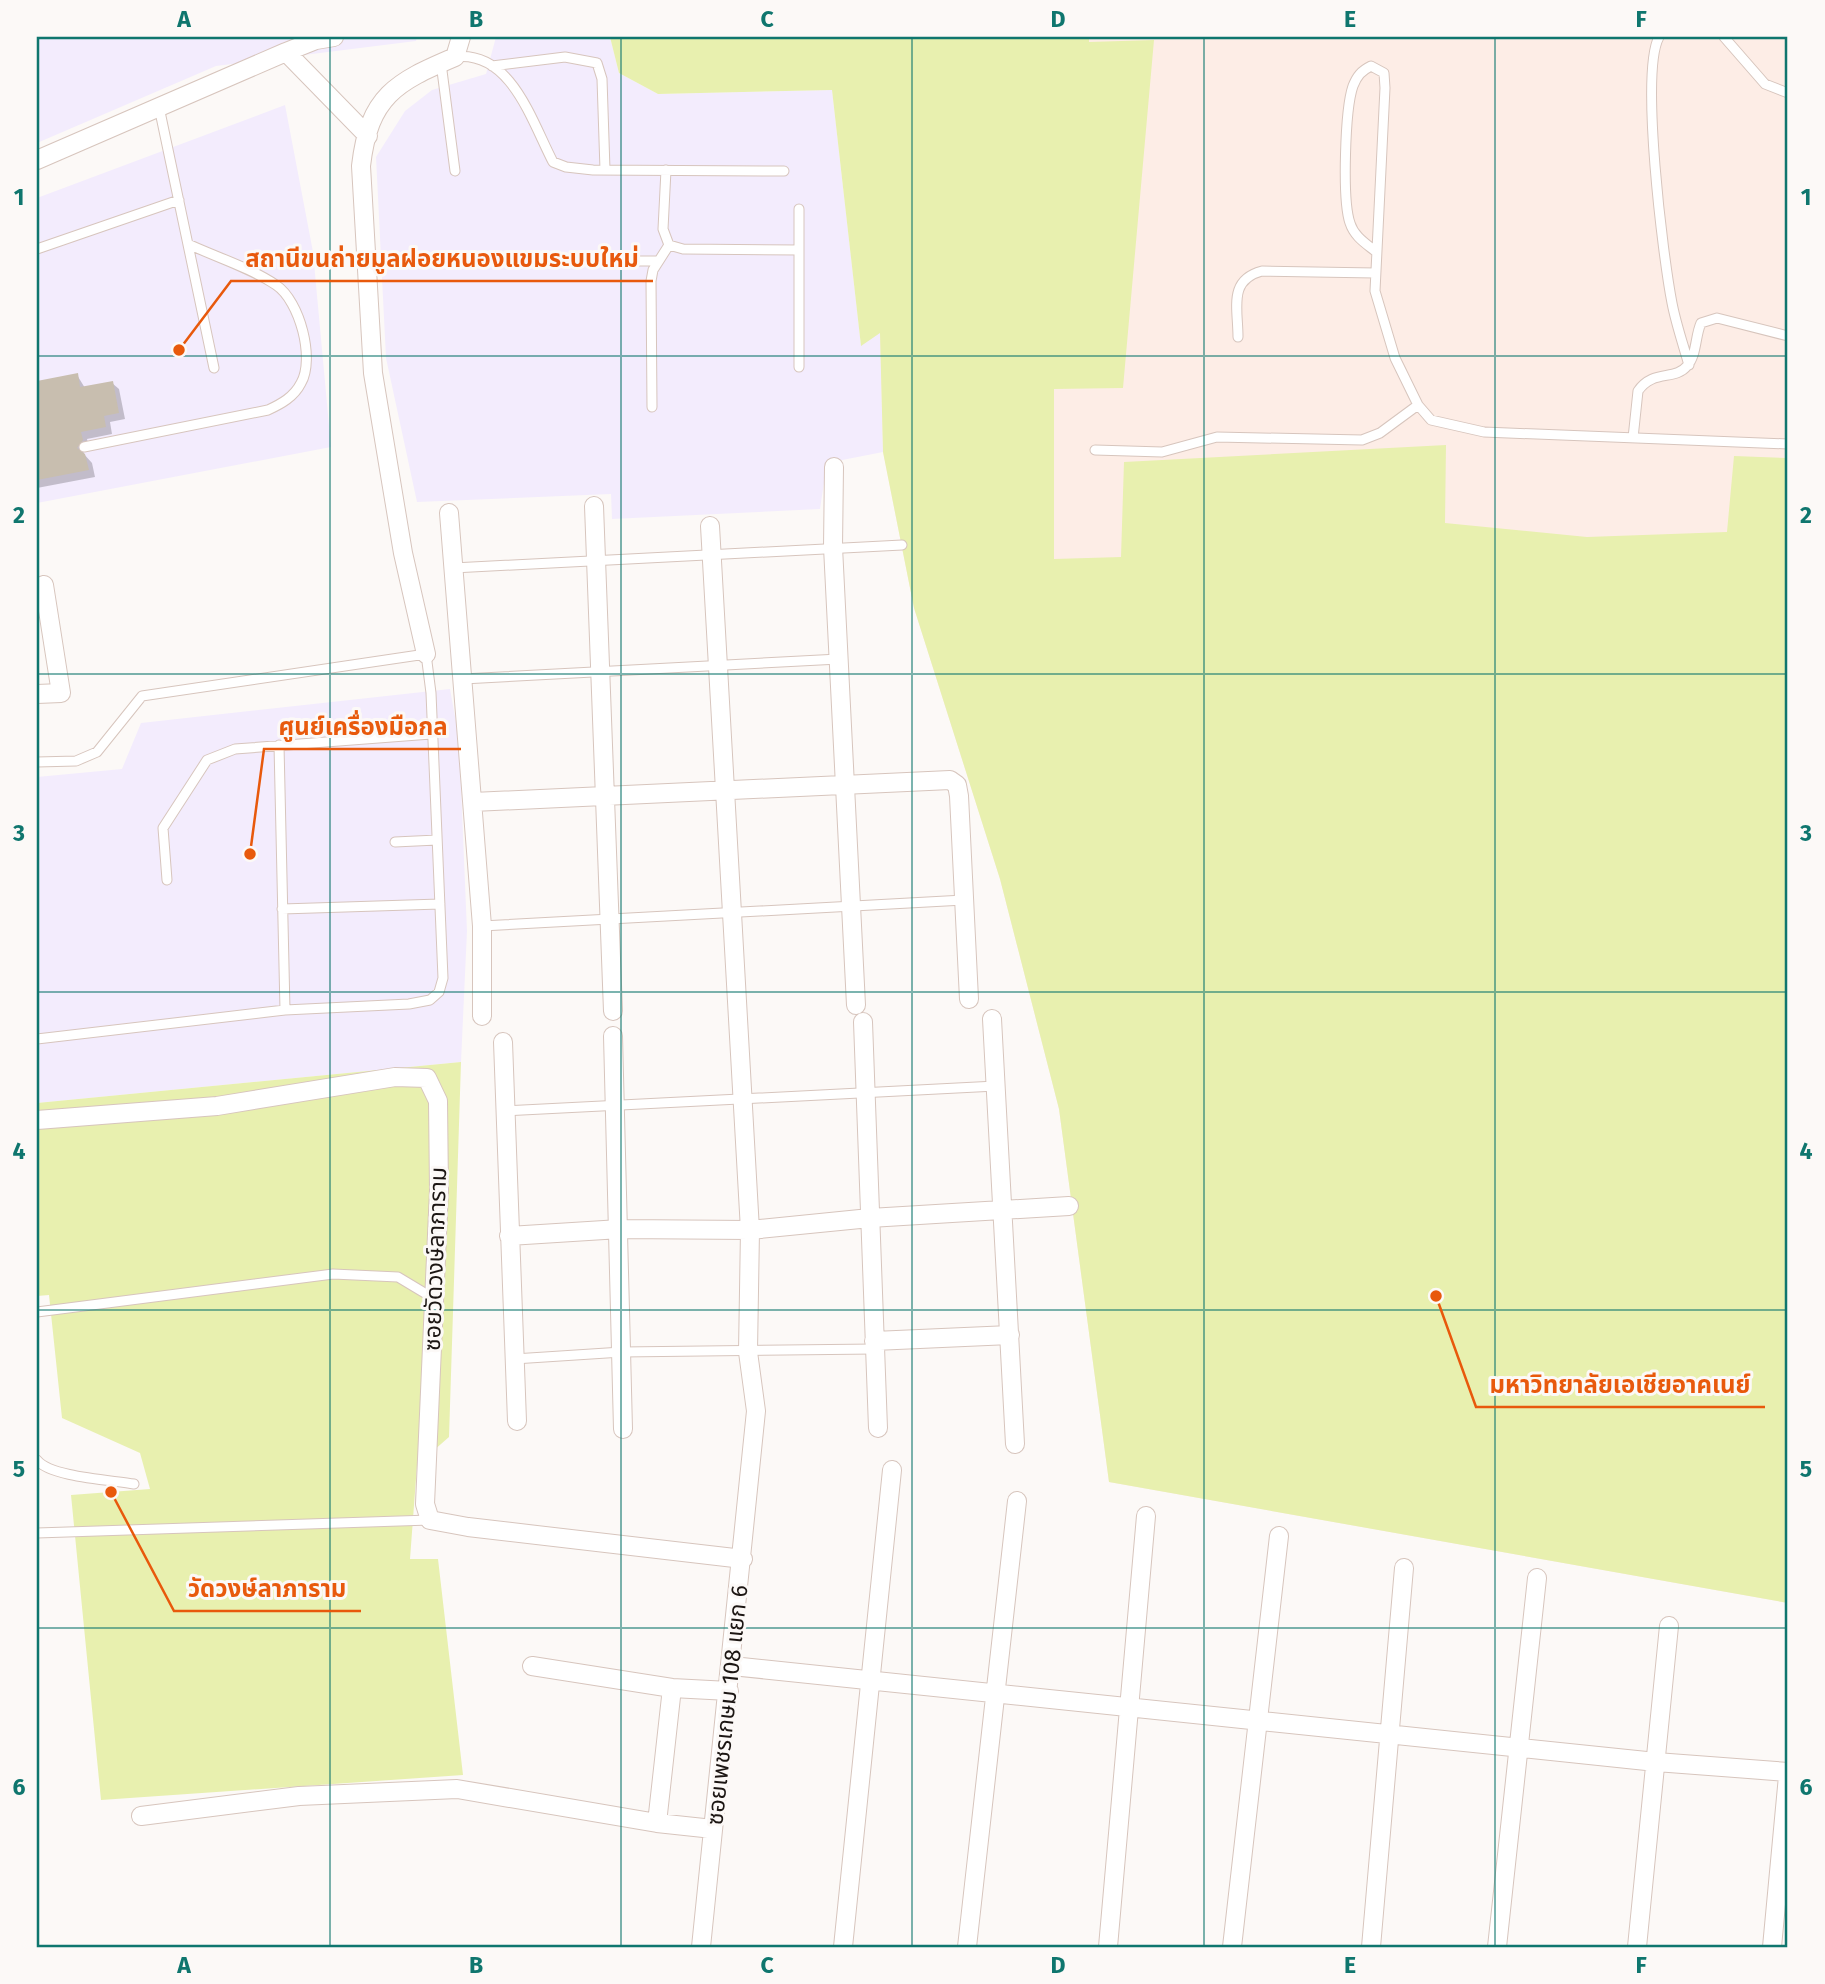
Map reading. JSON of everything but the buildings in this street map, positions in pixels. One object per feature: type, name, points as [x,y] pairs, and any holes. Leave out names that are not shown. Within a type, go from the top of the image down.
[{"type":"street","points":[[37,160],[286,52],[316,40],[334,37]]},
{"type":"street","points":[[426,654],[403,553],[373,373],[361,166],[368,136],[388,93],[405,79],[448,60],[461,37]]},
{"type":"street","points":[[286,52],[368,136]]},
{"type":"street","points":[[834,467],[833,547],[851,905],[865,1093],[877,1428]]},
{"type":"street","points":[[594,506],[613,1011]]},
{"type":"street","points":[[449,513],[482,926],[482,1016]]},
{"type":"street","name":"ซอยเพชรเกษม 108 แยก 6","points":[[701,1947],[743,1559],[756,1411],[748,1352],[750,1230],[710,526]]},
{"type":"street","points":[[37,694],[61,693],[44,585]]},
{"type":"street","points":[[473,802],[723,788],[950,780],[957,785],[969,999]]},
{"type":"street","points":[[992,1019],[1015,1444]]},
{"type":"street","points":[[613,1036],[623,1429]]},
{"type":"street","points":[[503,1042],[517,1421]]},
{"type":"street","name":"ซอยวัดวงษ์ลาภาราม","points":[[37,1120],[217,1106],[395,1077],[428,1078],[438,1101],[439,1190],[425,1504],[430,1520]]},
{"type":"street","points":[[509,1236],[620,1229],[750,1230],[870,1218],[1069,1206]]},
{"type":"street","points":[[875,1345],[1010,1335]]},
{"type":"street","points":[[843,1947],[892,1470]]},
{"type":"street","points":[[967,1947],[1017,1501]]},
{"type":"street","points":[[1108,1947],[1146,1516]]},
{"type":"street","points":[[430,1520],[468,1527],[743,1559]]},
{"type":"street","points":[[1232,1947],[1279,1536]]},
{"type":"street","points":[[1371,1947],[1404,1568]]},
{"type":"street","points":[[1497,1947],[1536,1578]]},
{"type":"street","points":[[1637,1947],[1670,1626]]},
{"type":"street","points":[[532,1666],[672,1688],[729,1691]]},
{"type":"street","points":[[732,1666],[1788,1774],[1772,1947]]},
{"type":"street","points":[[657,1824],[672,1688]]},
{"type":"street","points":[[141,1816],[299,1796],[457,1789],[657,1824],[713,1829]]},
{"type":"lane","points":[[1659,37],[1652,73],[1660,226],[1672,304],[1689,365]]},
{"type":"lane","points":[[1724,37],[1765,84],[1788,93]]},
{"type":"lane","points":[[455,171],[448,60],[479,57],[508,80],[522,100],[553,162],[566,167],[605,170],[784,171]]},
{"type":"lane","points":[[492,65],[565,57],[597,62],[602,79],[605,170]]},
{"type":"lane","points":[[1375,251],[1357,237],[1350,223],[1346,202],[1348,117],[1353,86],[1361,71],[1371,66],[1384,73],[1385,88],[1375,291],[1395,358],[1418,405],[1432,420],[1484,432],[1788,444]]},
{"type":"lane","points":[[159,107],[215,368]]},
{"type":"lane","points":[[666,170],[663,229],[669,245],[676,249],[799,250]]},
{"type":"lane","points":[[37,249],[179,200]]},
{"type":"lane","points":[[799,209],[799,367]]},
{"type":"lane","points":[[84,447],[268,410],[288,399],[303,382],[305,354],[301,321],[292,301],[277,285],[188,244]]},
{"type":"lane","points":[[652,407],[650,281],[658,261],[669,245]]},
{"type":"lane","points":[[610,261],[658,261]]},
{"type":"lane","points":[[1238,337],[1237,292],[1240,283],[1248,275],[1262,271],[1375,273]]},
{"type":"lane","points":[[1633,438],[1638,391],[1644,382],[1653,376],[1682,371],[1689,365],[1698,330],[1707,319],[1717,318],[1788,336]]},
{"type":"lane","points":[[1095,450],[1162,452],[1217,437],[1362,440],[1380,433],[1418,405]]},
{"type":"lane","points":[[453,568],[902,545]]},
{"type":"lane","points":[[37,762],[76,761],[97,752],[142,696],[426,654],[443,978],[439,992],[430,1000],[409,1004],[285,1010],[37,1039]]},
{"type":"lane","points":[[463,679],[839,659]]},
{"type":"lane","points":[[167,880],[163,828],[207,760],[235,749],[431,734]]},
{"type":"lane","points":[[279,744],[285,1010]]},
{"type":"lane","points":[[395,842],[437,840]]},
{"type":"lane","points":[[482,926],[964,900]]},
{"type":"lane","points":[[282,909],[440,904]]},
{"type":"lane","points":[[505,1111],[996,1086]]},
{"type":"lane","points":[[37,1311],[333,1274],[398,1276],[433,1298]]},
{"type":"lane","points":[[514,1359],[622,1352],[748,1352],[875,1345]]},
{"type":"lane","points":[[37,1460],[41,1465],[58,1472],[134,1483]]},
{"type":"lane","points":[[37,1533],[430,1520]]},
{"type":"shaded area","points":[[37,37],[417,37],[416,41],[216,66],[37,143]]},
{"type":"shaded area","points":[[496,37],[610,37],[619,73],[658,94],[832,90],[861,345],[880,332],[883,452],[827,463],[820,509],[612,519],[611,494],[417,502],[386,358],[376,157],[405,111],[432,90],[486,74]]},
{"type":"shaded area","points":[[871,37],[1788,37],[1788,1603],[1109,1482],[1059,1109],[1000,879],[914,608],[883,452]]},
{"type":"shaded area","points":[[285,105],[313,252],[331,447],[37,503],[37,198]]},
{"type":"shaded area","points":[[450,689],[459,739],[467,931],[461,1062],[37,1103],[37,777],[122,769],[141,723]]},
{"type":"green space","points":[[610,37],[1089,37],[1089,42],[1154,40],[1123,388],[1054,389],[1054,559],[1121,557],[1124,462],[1446,445],[1445,523],[1587,537],[1727,532],[1734,456],[1788,458],[1788,1603],[1109,1482],[1059,1109],[1000,879],[914,608],[883,452],[880,333],[861,346],[832,90],[658,94],[619,73]]},
{"type":"green space","points":[[461,1062],[449,1437],[417,1465],[410,1559],[438,1559],[463,1775],[101,1800],[71,1495],[150,1489],[140,1453],[62,1418],[49,1295],[37,1296],[37,1103]]},
{"type":"place","name":"สถานีขนถ่ายมูลฝอยหนองแขมระบบใหม่","points":[[179,350]]},
{"type":"place","name":"ศูนย์เครื่องมือกล","points":[[250,854]]},
{"type":"place","name":"มหาวิทยาลัยเอเชียอาคเนย์","points":[[1436,1296]]},
{"type":"place","name":"วัดวงษ์ลาภาราม","points":[[111,1492]]}]
